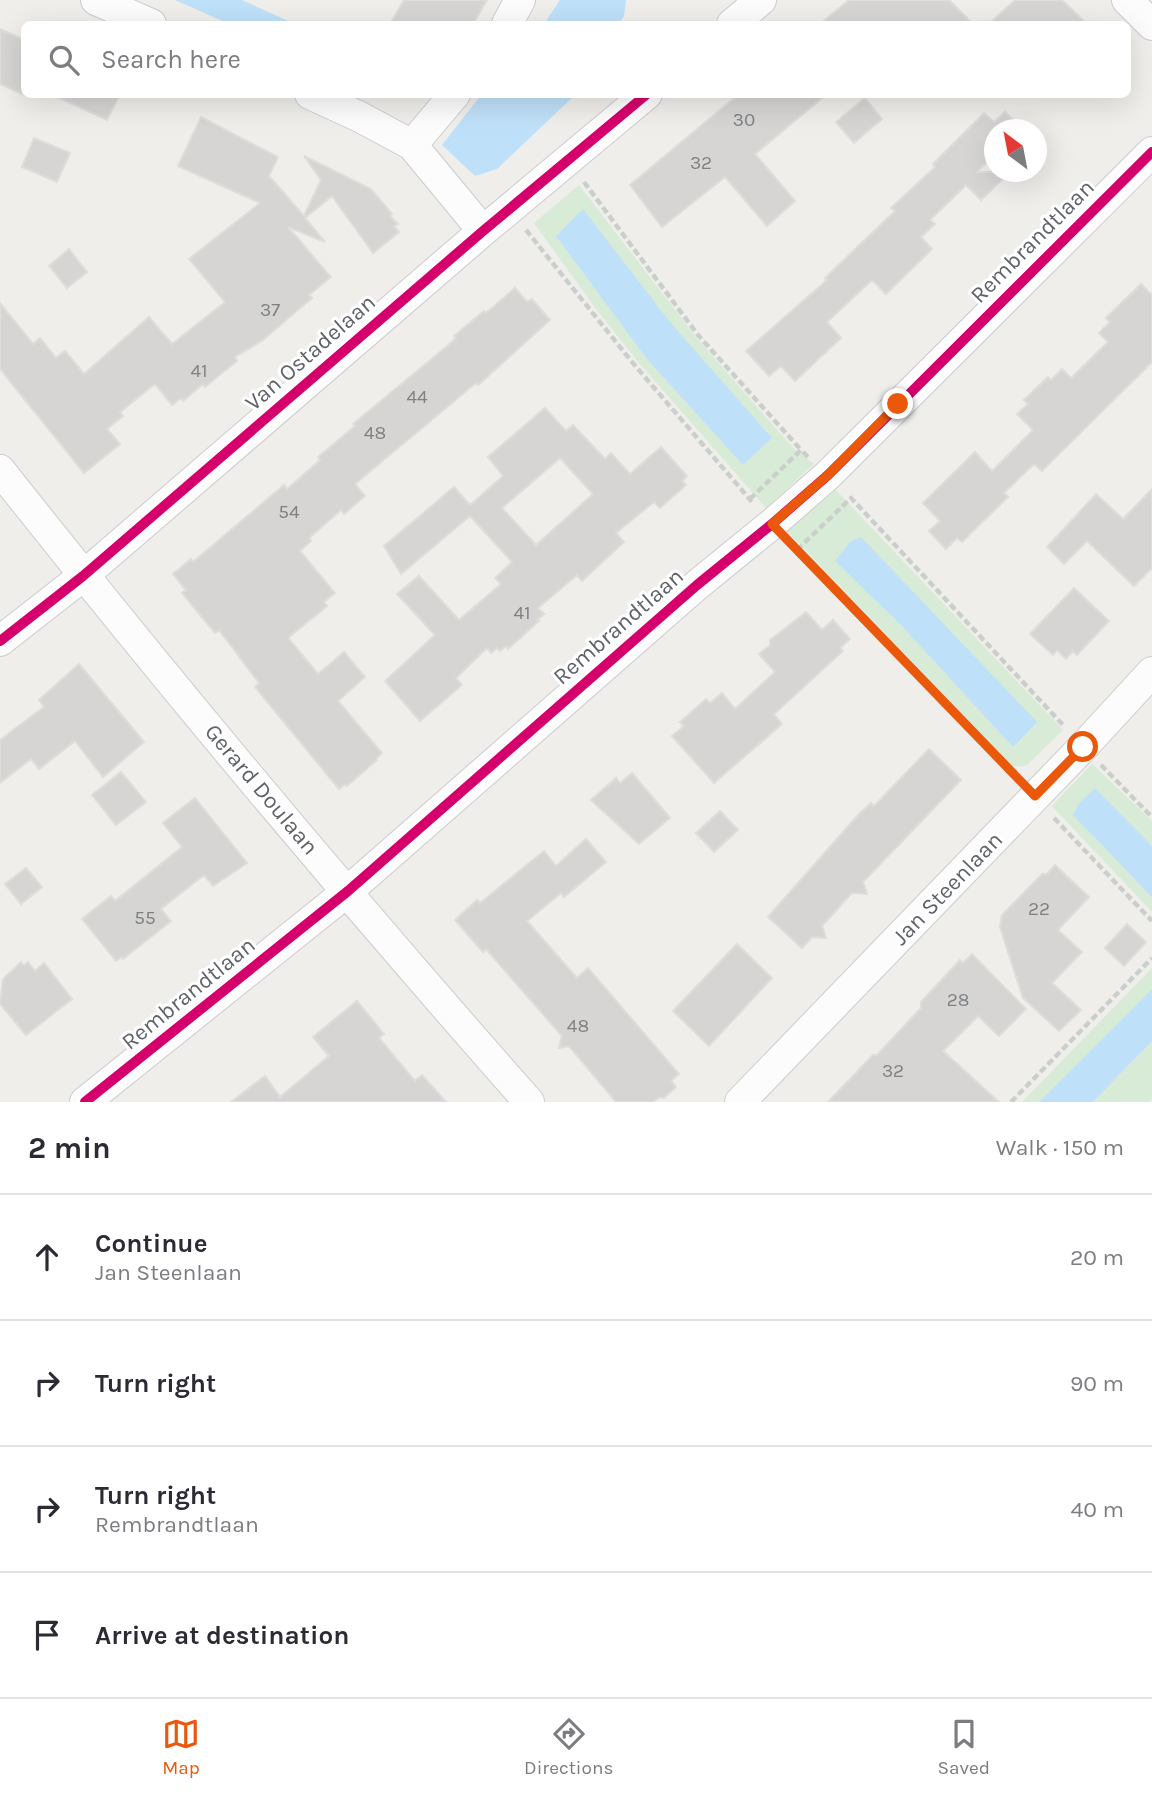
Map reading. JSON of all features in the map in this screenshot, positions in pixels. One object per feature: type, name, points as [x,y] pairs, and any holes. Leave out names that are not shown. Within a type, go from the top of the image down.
[{"type":"street","points":[[96,0],[144,21]]},
{"type":"street","points":[[509,21],[520,0]]},
{"type":"street","points":[[736,21],[761,0]]},
{"type":"street","points":[[1127,0],[1152,25]]},
{"type":"street","points":[[319,98],[412,145],[483,231]]},
{"type":"street","points":[[412,145],[452,98]]},
{"type":"street","name":"Van Ostadelaan","points":[[0,641],[83,576],[483,231],[642,98]]},
{"type":"street","name":"Rembrandtlaan","points":[[85,1102],[348,891],[697,585],[828,475],[1152,152]]},
{"type":"street","name":"Gerard Doulaan","points":[[0,470],[83,576],[529,1102]]},
{"type":"street","name":"Jan Steenlaan","points":[[740,1102],[1152,672]]},
{"type":"path","points":[[568,160],[698,335],[801,450]]},
{"type":"path","points":[[510,210],[632,362],[772,524],[1035,796],[1152,922]]},
{"type":"path","points":[[797,550],[851,498],[1083,747],[1152,817]]},
{"type":"path","points":[[1011,1102],[1152,958]]},
{"type":"green space","points":[[579,185],[696,337],[793,448],[814,464],[766,508],[639,363],[534,223]]},
{"type":"green space","points":[[834,488],[1063,730],[1026,766],[1013,767],[787,531]]},
{"type":"green space","points":[[1092,764],[1152,821],[1152,912],[1052,806]]},
{"type":"green space","points":[[1152,968],[1152,989],[1140,1002],[1039,1102],[1022,1102]]},
{"type":"green space","points":[[1152,1041],[1150,1102],[1093,1102]]},
{"type":"water","points":[[175,0],[242,0],[288,21],[222,21]]},
{"type":"water","points":[[560,0],[626,0],[621,21],[546,21]]},
{"type":"water","points":[[479,98],[572,98],[497,169],[475,176],[442,145]]},
{"type":"water","points":[[583,209],[670,322],[772,438],[743,465],[647,359],[556,236]]},
{"type":"water","points":[[861,537],[1037,722],[1013,747],[902,626],[835,561],[850,542]]},
{"type":"water","points":[[1095,788],[1152,846],[1152,897],[1073,815],[1078,805]]},
{"type":"water","points":[[1152,989],[1152,1041],[1093,1102],[1039,1102]]},
{"type":"building","points":[[404,0],[487,0],[475,21],[392,21]]},
{"type":"building","points":[[849,0],[949,0],[970,21],[824,21]]},
{"type":"building","points":[[1015,0],[1062,0],[1084,21],[992,21]]},
{"type":"building","points":[[0,29],[21,39],[21,94],[0,84]]},
{"type":"building","points":[[60,98],[118,98],[107,120]]},
{"type":"building","points":[[734,98],[822,98],[755,154],[795,201],[767,226],[725,177],[662,227],[630,185]]},
{"type":"building","points":[[865,98],[882,119],[854,143],[836,122]]},
{"type":"building","points":[[1005,112],[1012,119],[997,119]]},
{"type":"building","points":[[984,113],[991,119],[984,119],[984,165],[977,172],[984,172],[984,182],[1000,182],[981,200],[966,185],[930,220],[935,224],[921,237],[932,249],[886,294],[872,280],[827,322],[841,338],[795,381],[781,366],[769,376],[746,351],[827,280],[825,278],[895,211],[891,208],[935,167],[933,164]]},
{"type":"building","points":[[201,117],[278,157],[269,176],[304,216],[321,180],[304,156],[371,189],[392,214],[390,216],[398,224],[394,226],[399,232],[373,253],[332,196],[305,218],[325,242],[288,227],[331,277],[309,295],[312,298],[263,340],[235,357],[237,361],[183,401],[181,398],[172,405],[155,384],[120,412],[123,416],[107,429],[120,444],[84,473],[0,369],[0,303],[33,344],[40,338],[56,358],[65,351],[84,374],[149,317],[172,344],[225,302],[189,259],[260,203],[178,166]]},
{"type":"building","points":[[34,138],[70,153],[57,182],[22,167]]},
{"type":"building","points":[[69,249],[87,272],[67,288],[49,266]]},
{"type":"building","points":[[1141,284],[1152,295],[1152,362],[1042,471],[1034,464],[1004,493],[1008,497],[962,542],[957,538],[946,549],[929,531],[940,521],[923,503],[975,452],[992,471],[1033,430],[1017,414],[1028,404],[1024,400],[1048,377],[1051,380],[1062,369],[1071,378],[1108,342],[1099,333],[1110,322],[1106,318]]},
{"type":"building","points":[[515,288],[527,302],[532,299],[550,320],[478,385],[476,383],[355,484],[365,496],[344,514],[341,510],[309,538],[311,541],[300,551],[335,593],[324,602],[327,606],[288,638],[318,674],[344,652],[365,677],[338,701],[382,753],[347,786],[345,784],[339,789],[255,687],[259,683],[219,630],[215,633],[182,593],[186,590],[173,574],[191,559],[193,562],[284,485],[287,489],[320,460],[318,457],[355,426],[353,424],[446,347],[456,338],[454,336]]},
{"type":"building","points":[[545,408],[566,431],[573,425],[605,459],[611,453],[630,474],[661,447],[687,476],[682,481],[686,485],[660,508],[654,502],[616,533],[624,542],[582,581],[577,575],[538,608],[544,614],[537,620],[539,621],[508,649],[506,646],[500,651],[497,648],[491,653],[487,648],[456,678],[462,685],[420,721],[385,681],[435,635],[397,594],[419,576],[459,620],[501,584],[495,578],[512,562],[470,516],[401,574],[384,546],[454,487],[470,505],[503,476],[488,457]],"holes":[[[560,458],[593,494],[536,545],[502,508]]]},
{"type":"building","points":[[1152,489],[1152,568],[1134,586],[1087,541],[1064,564],[1047,547],[1096,494],[1123,519]]},
{"type":"building","points":[[1074,588],[1109,621],[1077,655],[1073,651],[1066,659],[1057,650],[1053,655],[1030,634]]},
{"type":"building","points":[[806,612],[822,630],[833,620],[850,639],[840,648],[843,651],[774,714],[782,724],[714,783],[672,736],[684,726],[680,722],[706,699],[710,703],[722,693],[735,709],[775,672],[759,654],[770,645],[770,640]]},
{"type":"building","points":[[79,664],[144,742],[103,777],[75,741],[39,769],[31,759],[0,783],[0,740],[44,707],[39,700]]},
{"type":"building","points":[[929,749],[961,780],[863,882],[867,894],[852,893],[822,926],[826,938],[812,937],[802,948],[768,917],[859,814],[871,803],[874,806]]},
{"type":"building","points":[[121,772],[146,802],[116,825],[92,795]]},
{"type":"building","points":[[632,773],[670,818],[639,844],[591,800],[616,778],[620,783]]},
{"type":"building","points":[[195,798],[247,863],[213,886],[204,875],[161,909],[171,921],[123,959],[122,957],[116,961],[82,919],[111,896],[115,901],[182,847],[163,823]]},
{"type":"building","points":[[720,811],[738,830],[714,852],[696,833]]},
{"type":"building","points":[[586,839],[606,862],[564,897],[561,893],[527,921],[577,978],[588,968],[679,1074],[671,1081],[676,1087],[664,1098],[660,1097],[652,1102],[616,1102],[569,1046],[559,1048],[562,1036],[486,949],[483,952],[455,920],[477,900],[480,903],[544,851],[556,866]]},
{"type":"building","points":[[1055,865],[1089,897],[1058,930],[1082,952],[1052,983],[1081,1010],[1059,1031],[1023,998],[1000,927],[1002,915],[1042,874],[1047,874]]},
{"type":"building","points":[[26,868],[42,887],[21,904],[5,884]]},
{"type":"building","points":[[1127,924],[1146,942],[1124,966],[1105,948]]},
{"type":"building","points":[[737,944],[772,978],[709,1046],[673,1011]]},
{"type":"building","points":[[972,954],[1026,1009],[999,1036],[978,1016],[943,1051],[999,1102],[828,1102],[921,1008],[921,1002],[960,960],[963,963]]},
{"type":"building","points":[[21,962],[24,966],[28,962],[35,971],[44,963],[72,999],[26,1035],[0,1004],[3,979]]},
{"type":"building","points":[[357,1001],[384,1034],[379,1038],[415,1081],[422,1075],[446,1102],[231,1102],[265,1076],[280,1097],[329,1056],[313,1037]]},
{"type":"cycle path","points":[[0,641],[83,576],[483,231],[642,98]]},
{"type":"cycle path","points":[[85,1102],[348,891],[697,585],[828,475],[1152,152]]},
{"type":"route","points":[[898,404],[828,475],[772,524],[1035,796],[1083,747]]}]
